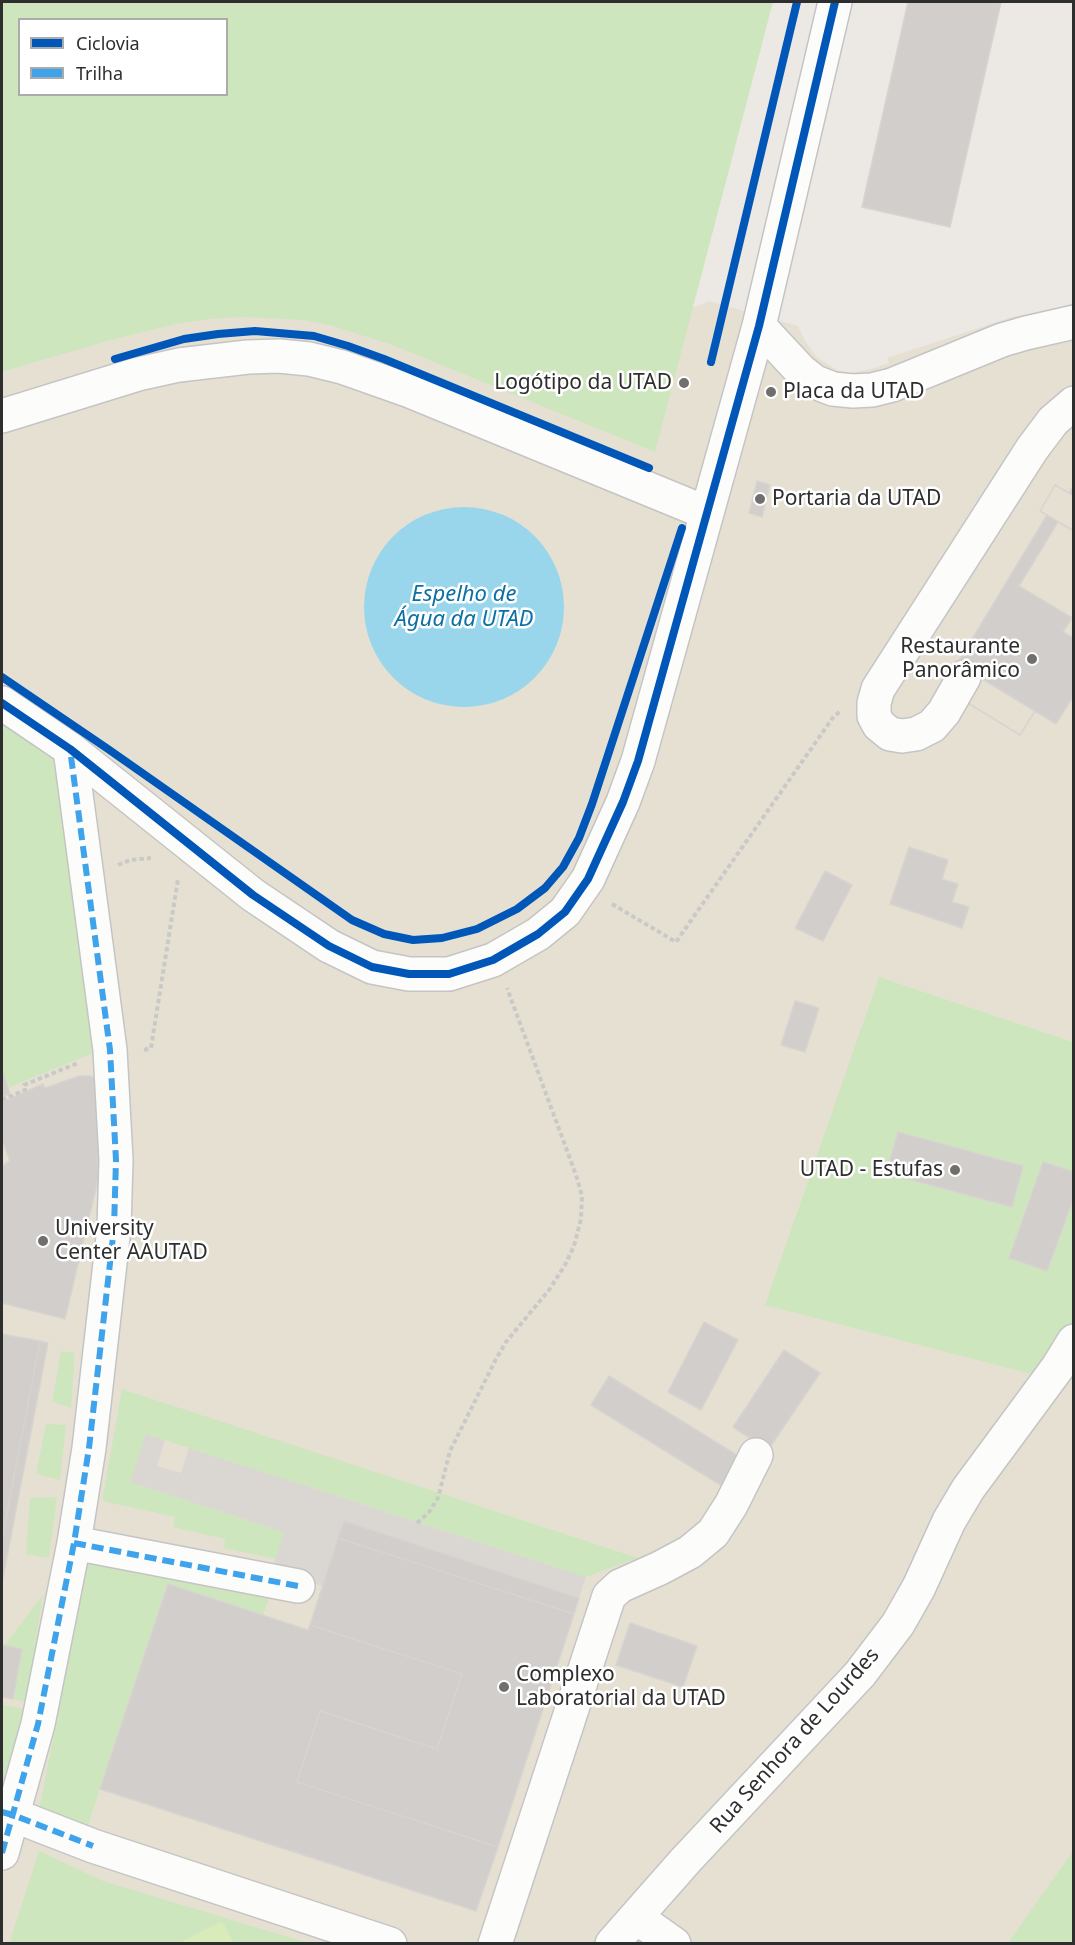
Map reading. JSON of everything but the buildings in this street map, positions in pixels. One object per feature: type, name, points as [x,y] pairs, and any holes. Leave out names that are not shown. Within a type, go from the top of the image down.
[{"type":"street","points":[[2,703],[70,749],[253,895],[329,946],[372,967],[409,974],[449,974],[493,960],[538,934],[566,912],[588,879],[623,802],[638,761],[759,326],[835,2]]},
{"type":"street","points":[[759,326],[801,371],[815,382],[833,389],[853,391],[872,390],[892,385],[1002,340],[1074,322]]},
{"type":"street","points":[[2,416],[138,374],[178,365],[248,357],[279,356],[309,359],[342,367],[410,391],[707,513]]},
{"type":"street","points":[[964,677],[944,712],[932,726],[916,734],[902,736],[890,734],[879,725],[874,716],[878,689],[1032,449],[1053,422],[1074,403]]},
{"type":"street","points":[[2,1853],[7,1814],[38,1724],[74,1543],[89,1448],[114,1228],[117,1160],[109,1039],[70,749]]},
{"type":"street","name":"Rua Senhora de Lourdes","points":[[612,1944],[686,1860],[860,1674],[898,1624],[919,1587],[949,1521],[969,1489],[1058,1367],[1074,1341]]},
{"type":"street","points":[[495,1944],[609,1596],[620,1586],[690,1552],[713,1533],[731,1505],[756,1455]]},
{"type":"street","points":[[74,1543],[297,1586]]},
{"type":"street","points":[[7,1814],[93,1846],[390,1944]]},
{"type":"street","points":[[636,1917],[674,1944]]},
{"type":"path","points":[[607,901],[676,942],[834,716],[846,707],[874,704]]},
{"type":"path","points":[[135,1054],[151,1048],[179,875]]},
{"type":"path","points":[[417,1522],[429,1512],[438,1498],[450,1452],[497,1357],[506,1342],[549,1290],[566,1265],[578,1233],[582,1211],[582,1196],[576,1175],[503,977]]},
{"type":"path","points":[[2,1100],[25,1089],[24,1085],[87,1059]]},
{"type":"shaded area","points":[[2,2],[399,2],[511,381],[709,301],[798,326],[805,341],[817,357],[837,370],[850,373],[889,363],[887,358],[1012,317],[1073,305],[1073,1943],[2,1944]]},
{"type":"shaded area","points":[[146,1434],[165,1440],[157,1466],[181,1473],[189,1448],[586,1577],[579,1598],[344,1521],[322,1586],[272,1570],[284,1532],[130,1482]]},
{"type":"green space","points":[[2,2],[773,2],[655,452],[392,345],[333,326],[303,320],[244,317],[209,319],[176,324],[107,341],[2,372]]},
{"type":"green space","points":[[2,719],[57,760],[93,1053],[8,1088],[2,1069]]},
{"type":"green space","points":[[879,977],[1073,1042],[1073,1321],[1044,1369],[1031,1374],[765,1305]]},
{"type":"green space","points":[[61,1351],[75,1353],[71,1408],[52,1402]]},
{"type":"green space","points":[[122,1389],[638,1558],[586,1577],[146,1434],[131,1482],[284,1532],[276,1559],[223,1548],[225,1539],[173,1527],[175,1517],[102,1501]]},
{"type":"green space","points":[[46,1424],[66,1425],[60,1480],[36,1474]]},
{"type":"green space","points":[[57,1497],[49,1558],[26,1554],[30,1498]]},
{"type":"green space","points":[[89,1558],[271,1592],[263,1615],[168,1584],[88,1825],[38,1815]]},
{"type":"green space","points":[[43,1595],[26,1702],[13,1699],[22,1649],[4,1646]]},
{"type":"green space","points":[[2,1704],[24,1709],[8,1799],[2,1798]]},
{"type":"green space","points":[[39,1851],[103,1881],[308,1943],[9,1944]]},
{"type":"green space","points":[[1073,1851],[1073,1943],[1008,1943]]},
{"type":"green space","points":[[222,1921],[234,1943],[179,1943]]},
{"type":"water","name":"Espelho de Água da UTAD","points":[[454,507],[474,507],[502,514],[535,536],[557,569],[564,597],[564,617],[557,645],[535,678],[502,700],[474,707],[454,707],[426,700],[408,690],[387,671],[368,636],[364,617],[364,597],[371,569],[381,551],[400,530],[435,511]]},
{"type":"marked path","points":[[2,1853],[38,1724],[74,1543],[89,1448],[114,1228],[116,1160],[110,1050],[70,749]]},
{"type":"marked path","points":[[74,1543],[298,1586]]},
{"type":"marked path","points":[[2,1812],[93,1846]]},
{"type":"cycle path","points":[[711,362],[797,2]]},
{"type":"cycle path","points":[[2,703],[70,749],[253,895],[329,946],[372,967],[409,974],[449,974],[493,960],[538,934],[565,912],[588,879],[623,802],[638,761],[759,326],[835,2]]},
{"type":"cycle path","points":[[115,359],[184,339],[218,334],[255,331],[314,336],[384,359],[649,468]]},
{"type":"cycle path","points":[[2,677],[352,920],[384,934],[413,940],[442,938],[477,929],[517,909],[545,888],[563,867],[579,838],[592,804],[682,528]]},
{"type":"place","name":"Logótipo da UTAD","points":[[684,383]]},
{"type":"place","name":"Placa da UTAD","points":[[771,392]]},
{"type":"place","name":"Portaria da UTAD","points":[[760,499]]},
{"type":"place","name":"Restaurante Panorâmico","points":[[1032,659]]},
{"type":"place","name":"UTAD - Estufas","points":[[955,1170]]},
{"type":"place","name":"University Center AAUTAD","points":[[43,1241]]},
{"type":"place","name":"Complexo Laboratorial da UTAD","points":[[504,1687]]}]
